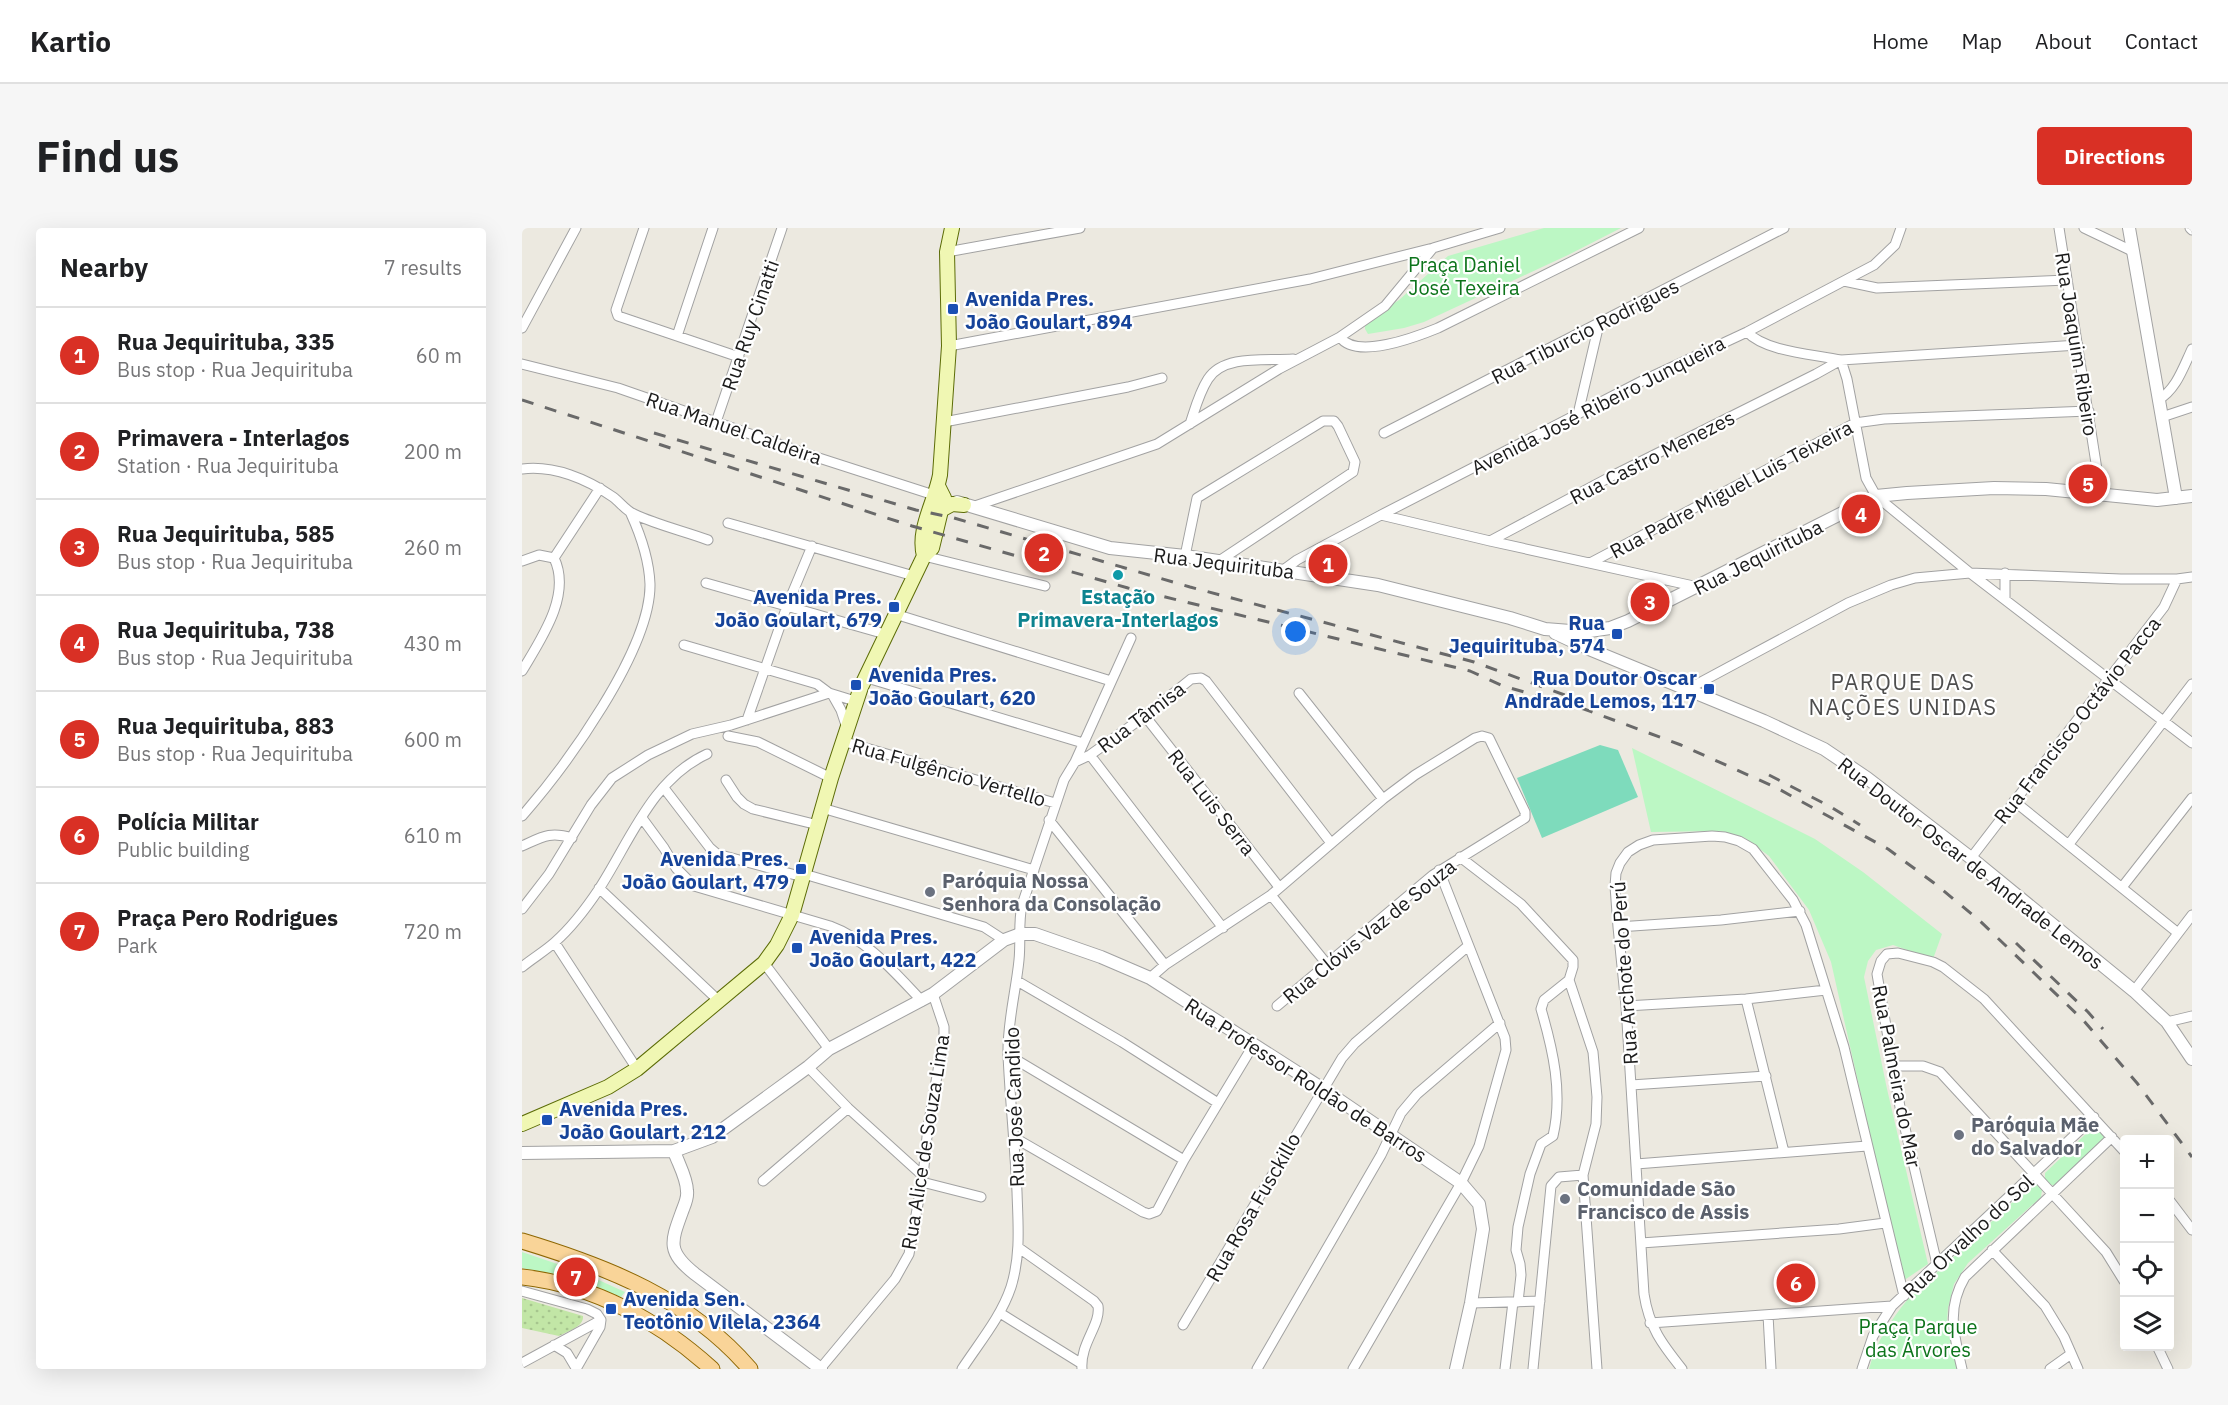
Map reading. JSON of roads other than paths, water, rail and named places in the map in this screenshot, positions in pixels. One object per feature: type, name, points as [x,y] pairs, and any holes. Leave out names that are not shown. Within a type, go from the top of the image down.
[{"type":"main road","points":[[522,1124],[608,1087],[637,1069],[764,963],[777,945],[792,915],[831,777],[864,677],[924,556],[932,548],[939,497],[949,346],[947,252],[952,228]]},
{"type":"main road","points":[[939,497],[952,504],[968,506]]},
{"type":"main road","points":[[522,1241],[580,1259],[633,1282],[673,1303],[713,1333],[750,1369]]},
{"type":"main road","points":[[522,1277],[575,1288],[632,1312],[675,1339],[712,1369]]},
{"type":"street","points":[[522,328],[576,228]]},
{"type":"street","points":[[644,228],[617,314],[622,318],[739,357]]},
{"type":"street","points":[[677,336],[713,228]]},
{"type":"street","name":"Rua Ruy Cinatti","points":[[716,422],[782,228]]},
{"type":"street","points":[[947,252],[1080,228]]},
{"type":"street","points":[[949,346],[1310,279],[1433,248],[1500,228]]},
{"type":"street","points":[[1340,337],[1348,345],[1367,346],[1390,344],[1414,338],[1640,228]]},
{"type":"street","name":"Rua Tiburcio Rodrigues","points":[[1384,433],[1784,228]]},
{"type":"street","name":"Avenida José Ribeiro Junqueira","points":[[1282,571],[1297,560],[1381,514],[1642,381],[1747,332],[1882,260],[1895,245],[1901,228]]},
{"type":"street","name":"Rua Joaquim Ribeiro","points":[[2059,228],[2101,495]]},
{"type":"street","points":[[2084,228],[2132,251]]},
{"type":"street","points":[[2128,228],[2176,498]]},
{"type":"street","points":[[968,506],[1146,449],[1296,359],[1340,337],[1385,306],[1433,248]]},
{"type":"street","points":[[1844,281],[1877,288],[2067,280]]},
{"type":"street","points":[[1578,414],[1599,324]]},
{"type":"street","points":[[1747,332],[1761,344],[1841,360],[2078,345]]},
{"type":"street","points":[[2158,400],[2166,396],[2172,388],[2192,349]]},
{"type":"street","points":[[1813,354],[1816,374]]},
{"type":"street","points":[[1190,424],[1208,379],[1222,366],[1232,363],[1296,359]]},
{"type":"street","points":[[1841,360],[1847,379],[1866,478],[1876,496],[1970,573],[2192,743]]},
{"type":"street","name":"Rua Castro Menezes","points":[[1490,541],[1610,477],[1841,360]]},
{"type":"street","name":"Rua Manuel Caldeira","points":[[522,364],[618,388],[939,497]]},
{"type":"street","points":[[944,422],[1162,378]]},
{"type":"street","points":[[2162,417],[2192,407]]},
{"type":"street","name":"Rua Padre Miguel Luis Teixeira","points":[[1590,563],[1855,423],[1884,419],[2089,411]]},
{"type":"street","points":[[1185,556],[1197,498],[1323,421],[1334,421],[1355,462],[1353,472],[1219,561]]},
{"type":"street","points":[[522,469],[557,471],[600,488],[619,501],[631,514],[639,532],[645,552],[650,585],[641,628],[627,663],[603,705],[555,775],[522,816]]},
{"type":"street","points":[[554,558],[600,488]]},
{"type":"street","name":"Rua Jequirituba","points":[[968,506],[1110,548],[1185,556],[1378,585],[1545,629],[1583,632],[1610,628],[1660,607],[1876,496],[1907,492],[1994,488],[2046,489],[2157,500],[2192,496]]},
{"type":"street","points":[[631,514],[708,540]]},
{"type":"street","points":[[1381,514],[1490,541],[1699,587]]},
{"type":"street","points":[[729,523],[914,576]]},
{"type":"street","points":[[747,720],[787,606],[812,546]]},
{"type":"street","points":[[522,561],[539,555],[554,558]]},
{"type":"street","points":[[924,556],[1046,586]]},
{"type":"street","points":[[522,671],[556,605],[561,586],[560,574],[554,558]]},
{"type":"street","points":[[1688,689],[1848,603],[1915,579],[1970,573],[2121,579],[2192,577]]},
{"type":"street","points":[[2005,573],[2005,598]]},
{"type":"street","points":[[1656,578],[1662,590],[1660,607]]},
{"type":"street","name":"Rua Francisco Octávio Pacca","points":[[1971,858],[2164,607],[2177,579]]},
{"type":"street","points":[[706,583],[885,634]]},
{"type":"street","points":[[895,614],[1111,681]]},
{"type":"street","name":"Rua Doutor Oscar de Andrade Lemos","points":[[1545,629],[1764,721],[1824,749],[1867,778],[1971,858],[2134,991],[2189,1046],[2192,1059]]},
{"type":"street","points":[[1583,632],[1589,649]]},
{"type":"street","name":"Rua José Candido","points":[[963,1369],[1000,1312],[1011,1286],[1019,1248],[1015,1138],[1008,1054],[1009,1029],[1017,981],[1020,913],[1064,780],[1075,762],[1131,638]]},
{"type":"street","points":[[684,645],[818,684],[831,694],[841,710],[845,734]]},
{"type":"street","points":[[864,677],[1083,743]]},
{"type":"street","name":"Rua Tâmisa","points":[[1075,762],[1090,755],[1145,716],[1191,679],[1198,677],[1206,681],[1331,843]]},
{"type":"street","points":[[2069,844],[2192,684]]},
{"type":"street","points":[[1150,978],[1165,965],[1271,895],[1383,799],[1299,693]]},
{"type":"street","points":[[522,909],[572,838],[591,805],[612,778],[648,755],[692,734],[831,694],[855,701]]},
{"type":"street","name":"Rua Luis Serra","points":[[1145,716],[1279,887]]},
{"type":"street","name":"Rua Fulgêncio Vertello","points":[[845,734],[1055,803]]},
{"type":"street","points":[[728,736],[758,742],[831,777]]},
{"type":"street","name":"Rua Clóvis Vaz de Souza","points":[[1277,1006],[1439,870],[1525,817],[1525,812],[1492,742],[1485,736],[1475,738],[1383,799]]},
{"type":"street","points":[[522,967],[555,943],[600,888],[642,818],[664,788],[684,768],[707,754]]},
{"type":"street","points":[[1090,755],[1223,928]]},
{"type":"street","points":[[726,780],[744,804],[753,809],[818,825]]},
{"type":"street","points":[[664,788],[717,854],[803,875],[984,927],[1004,940]]},
{"type":"street","points":[[2123,886],[2192,798]]},
{"type":"street","points":[[2014,801],[2123,886],[2178,933]]},
{"type":"street","points":[[822,808],[1034,870]]},
{"type":"street","points":[[642,818],[676,868],[694,886],[830,926],[851,935],[928,998]]},
{"type":"street","points":[[1049,820],[1165,965]]},
{"type":"street","points":[[522,846],[555,833],[572,838]]},
{"type":"street","name":"Rua Archote do Perú","points":[[1682,1369],[1663,1345],[1650,1323],[1644,1294],[1626,1006],[1615,886],[1616,873],[1628,852],[1653,840],[1712,836],[1739,841],[1753,849],[1800,911],[1813,944],[1844,1047],[1904,1296]]},
{"type":"street","points":[[1460,858],[1513,896],[1571,957],[1574,964],[1569,980],[1544,1000],[1541,1009],[1552,1048],[1557,1115],[1553,1136],[1542,1143],[1530,1174],[1518,1227],[1516,1250],[1521,1275],[1505,1369]]},
{"type":"street","points":[[1353,1369],[1461,1182],[1483,1136],[1505,1055],[1506,1044],[1500,1023],[1439,870]]},
{"type":"street","points":[[600,888],[719,1001]]},
{"type":"street","points":[[1271,895],[1326,963]]},
{"type":"street","points":[[1618,927],[1721,920],[1800,911]]},
{"type":"street","points":[[2134,991],[2178,933],[2190,921]]},
{"type":"street","points":[[522,1153],[674,1151],[712,1137],[808,1067],[829,1048],[928,998],[1004,940],[1020,934]]},
{"type":"street","name":"Rua Professor Roldão de Barros","points":[[1020,934],[1041,936],[1101,957],[1150,978],[1323,1089],[1461,1182],[1479,1204],[1483,1219],[1483,1235],[1456,1369]]},
{"type":"street","points":[[555,943],[637,1069]]},
{"type":"street","name":"Rua Rosa Fusckillo","points":[[1183,1325],[1342,1058],[1355,1043],[1468,946]]},
{"type":"street","name":"Rua Palmeira do Mar","points":[[1937,1264],[1900,1107],[1877,974],[1887,954],[1915,956],[1943,967],[1984,999],[2120,1146]]},
{"type":"street","points":[[764,963],[829,1048]]},
{"type":"street","points":[[1569,980],[1593,1052],[1597,1097],[1596,1124],[1583,1175],[1597,1369]]},
{"type":"street","points":[[1017,981],[1122,1042],[1218,1103]]},
{"type":"street","points":[[1626,1006],[1746,999],[1826,990]]},
{"type":"street","name":"Rua Alice de Souza Lima","points":[[821,1369],[904,1266],[912,1244],[928,1127],[944,1036],[944,1027],[928,998]]},
{"type":"street","points":[[1746,999],[1784,1152]]},
{"type":"street","points":[[2167,1022],[2192,1016]]},
{"type":"street","points":[[1257,1369],[1376,1163],[1401,1113],[1417,1094],[1500,1023]]},
{"type":"street","points":[[1015,1138],[1149,1214],[1157,1211],[1184,1160],[1254,1044]]},
{"type":"street","points":[[1008,1054],[1184,1160]]},
{"type":"street","points":[[1892,1066],[1923,1066],[1940,1072],[2106,1252],[2120,1275]]},
{"type":"street","points":[[808,1067],[922,1179],[981,1197]]},
{"type":"street","points":[[1631,1085],[1766,1076]]},
{"type":"street","points":[[763,1181],[848,1108]]},
{"type":"street","name":"Rua Orvalho do Sol","points":[[1862,1369],[1873,1336],[1892,1306],[2094,1117]]},
{"type":"street","points":[[1962,1369],[1952,1314],[1954,1300],[1965,1277],[2112,1137]]},
{"type":"street","points":[[1636,1164],[1867,1146]]},
{"type":"street","points":[[674,1151],[687,1191],[673,1242],[676,1255],[681,1263],[821,1369]]},
{"type":"street","points":[[1533,1369],[1551,1186],[1557,1178],[1563,1175],[1583,1175]]},
{"type":"street","points":[[2174,1207],[2192,1230]]},
{"type":"street","points":[[1641,1243],[1839,1229],[1885,1223]]},
{"type":"street","points":[[1000,1312],[1082,1366],[1085,1343],[1097,1317],[1098,1306],[1019,1248]]},
{"type":"street","points":[[1992,1250],[2045,1306],[2064,1336],[2078,1369]]},
{"type":"street","points":[[522,1291],[587,1308],[597,1314],[601,1320],[600,1327],[576,1368],[567,1353],[554,1345]]},
{"type":"street","points":[[1471,1303],[1540,1301]]},
{"type":"street","points":[[1650,1323],[1892,1306]]},
{"type":"street","points":[[1768,1315],[1771,1369]]},
{"type":"street","points":[[522,1363],[601,1320]]},
{"type":"street","points":[[2159,1351],[2168,1369]]},
{"type":"street","points":[[2049,1369],[2071,1354]]},
{"type":"railway","points":[[522,400],[912,526],[1128,588],[1470,671],[1503,686],[1584,709],[1681,745],[1775,787],[1888,849],[1979,920],[2084,1021],[2137,1083],[2192,1157]]},
{"type":"railway","points":[[654,433],[1190,587],[1474,662],[1573,698]]},
{"type":"railway","points":[[1769,775],[1831,807],[1860,825]]},
{"type":"railway","points":[[2016,943],[2103,1029]]},
{"type":"place","name":"Avenida Pres. João Goulart, 894","points":[[953,309]]},
{"type":"place","name":"Rua Jequirituba, 883","points":[[2088,484]]},
{"type":"place","name":"Rua Jequirituba, 738","points":[[1861,514]]},
{"type":"place","name":"Primavera - Interlagos","points":[[1044,553]]},
{"type":"place","name":"Rua Jequirituba, 335","points":[[1328,564]]},
{"type":"place","name":"Estação Primavera-Interlagos","points":[[1118,575]]},
{"type":"place","name":"Rua Jequirituba, 585","points":[[1650,602]]},
{"type":"place","name":"Avenida Pres. João Goulart, 679","points":[[894,607]]},
{"type":"place","name":"Rua Jequirituba, 574","points":[[1617,634]]},
{"type":"place","name":"Avenida Pres. João Goulart, 620","points":[[856,685]]},
{"type":"place","name":"Rua Doutor Oscar Andrade Lemos, 117","points":[[1709,689]]},
{"type":"place","name":"Avenida Pres. João Goulart, 479","points":[[801,869]]},
{"type":"place","name":"Paróquia Nossa Senhora da Consolação","points":[[930,892]]},
{"type":"place","name":"Avenida Pres. João Goulart, 422","points":[[797,948]]},
{"type":"place","name":"Avenida Pres. João Goulart, 212","points":[[547,1120]]},
{"type":"place","name":"Paróquia Mãe do Salvador","points":[[1959,1135]]},
{"type":"place","name":"Comunidade São Francisco de Assis","points":[[1565,1199]]},
{"type":"place","name":"Praça Pero Rodrigues","points":[[576,1277]]},
{"type":"place","name":"Polícia Militar","points":[[1796,1283]]},
{"type":"place","name":"Avenida Sen. Teotônio Vilela, 2364","points":[[611,1309]]},
{"type":"district","name":"PARQUE DAS NAÇÕES UNIDAS","points":[[1903,694]]},
{"type":"park label","name":"Praça Daniel José Texeira","points":[[1464,276]]},
{"type":"park label","name":"Praça Parque das Árvores","points":[[1918,1338]]}]
